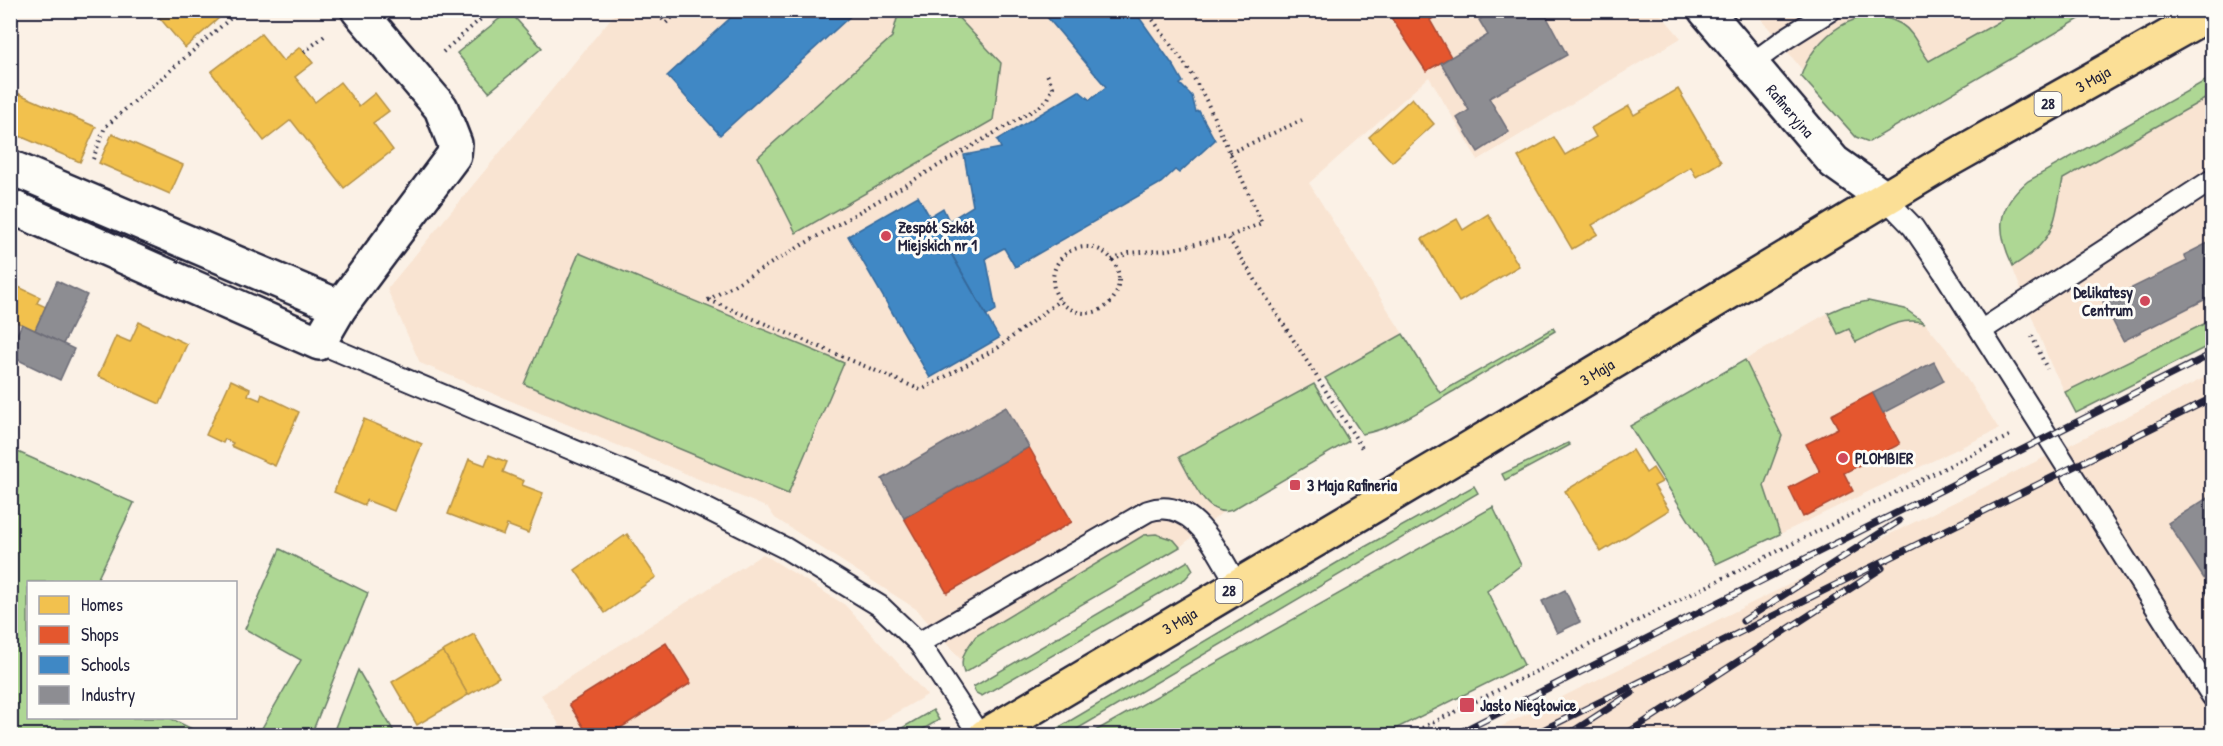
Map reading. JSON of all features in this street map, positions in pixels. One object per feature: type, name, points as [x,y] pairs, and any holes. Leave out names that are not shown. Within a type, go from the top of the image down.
[{"type":"main road","name":"3 Maja","points":[[985,735],[1957,155],[2212,12]]},
{"type":"street","name":"Rafineryjna","points":[[1706,10],[1834,162],[1886,199]]},
{"type":"street","points":[[10,206],[319,344],[340,307],[449,164],[455,144],[441,108],[345,20]]},
{"type":"street","points":[[10,167],[340,307]]},
{"type":"lane","points":[[1751,64],[1830,10]]},
{"type":"lane","points":[[1982,330],[2212,180]]},
{"type":"lane","points":[[1886,199],[1913,227],[1982,330],[2212,696]]},
{"type":"lane","points":[[319,344],[592,456],[727,518],[866,597],[920,643],[980,735]]},
{"type":"lane","points":[[920,643],[1148,512],[1161,507],[1183,512],[1195,521],[1238,586]]},
{"type":"path","points":[[78,196],[105,127],[240,10]]},
{"type":"path","points":[[654,10],[666,23],[680,10]]},
{"type":"path","points":[[1112,260],[1129,253],[1168,250],[1228,237],[1262,223],[1191,73],[1146,10]]},
{"type":"path","points":[[304,52],[345,20]]},
{"type":"path","points":[[1046,72],[1053,87],[1048,99],[1039,107],[708,300],[921,390],[999,346],[1060,300]]},
{"type":"path","points":[[1230,153],[1302,120]]},
{"type":"path","points":[[1228,237],[1362,448]]},
{"type":"path","points":[[1088,246],[1098,249],[1112,260],[1119,274],[1119,285],[1107,305],[1086,313],[1075,311],[1060,300],[1052,278],[1060,258],[1068,252],[1088,246]]},
{"type":"path","points":[[1406,735],[2010,436]]},
{"type":"shaded area","name":"Zespół Szkół Miejskich nr 1","points":[[1657,10],[1681,38],[1478,160],[1429,77],[1309,183],[1403,334],[1180,457],[1217,510],[1223,512],[1180,547],[970,670],[916,609],[775,518],[768,508],[420,363],[387,289],[617,11]]},
{"type":"shaded area","points":[[1755,11],[2093,11],[1869,142],[1856,137]]},
{"type":"shaded area","points":[[2212,77],[2212,320],[2065,392],[2051,365],[2003,244],[2001,224],[2007,203],[2028,181]]},
{"type":"shaded area","points":[[1828,313],[1837,333],[1913,319],[1925,323],[1952,356],[1999,429],[1780,534],[1764,486],[1782,436],[1745,360]]},
{"type":"shaded area","points":[[2212,374],[2212,735],[1482,736],[1615,671]]},
{"type":"shaded area","points":[[763,554],[845,605],[927,695],[857,735],[566,736],[541,695]]},
{"type":"green space","points":[[509,11],[542,48],[489,92],[457,53]]},
{"type":"green space","points":[[899,11],[952,11],[1001,63],[993,120],[796,233],[758,157],[892,37]]},
{"type":"green space","points":[[2018,11],[2093,11],[1869,142],[1856,137],[1801,76],[1816,48],[1827,36],[1840,26],[1855,20],[1870,17],[1885,18],[1901,24],[1913,36],[1929,61]]},
{"type":"green space","points":[[2212,77],[2212,95],[2063,179],[2054,220],[2045,239],[2038,248],[2013,266],[2004,241],[2002,220],[2005,210],[2017,191],[2028,181]]},
{"type":"green space","points":[[579,253],[844,363],[788,494],[524,384]]},
{"type":"green space","points":[[1868,301],[1905,309],[1925,323],[1907,321],[1898,323],[1856,342],[1849,329],[1838,334],[1828,313],[1844,306]]},
{"type":"green space","points":[[2212,320],[2212,344],[2076,413],[2065,392]]},
{"type":"green space","points":[[1553,328],[1555,331],[1421,410],[1386,427],[1362,434],[1325,378],[1403,334],[1440,393]]},
{"type":"green space","points":[[1745,360],[1782,436],[1764,486],[1780,534],[1716,564],[1630,426]]},
{"type":"green space","points":[[1314,384],[1349,441],[1232,510],[1222,511],[1206,502],[1193,484],[1179,457]]},
{"type":"green space","points":[[1568,443],[1570,445],[1505,480],[1502,474]]},
{"type":"green space","points":[[11,449],[134,503],[96,581],[27,581],[27,719],[172,719],[204,735],[16,736],[11,733]]},
{"type":"green space","points":[[1474,486],[1478,493],[1067,735],[1046,735],[1345,558]]},
{"type":"green space","points":[[1493,507],[1521,565],[1487,591],[1524,665],[1383,735],[1088,735]]},
{"type":"green space","points":[[1156,534],[1174,540],[1180,547],[964,673],[963,658],[976,636],[1144,535]]},
{"type":"green space","points":[[280,549],[368,593],[311,735],[258,735],[301,660],[245,629]]},
{"type":"green space","points":[[1188,561],[1193,570],[1185,579],[982,696],[976,693],[973,687]]},
{"type":"green space","points":[[358,670],[396,735],[332,735]]},
{"type":"green space","points":[[933,710],[939,720],[913,735],[890,735]]},
{"type":"building: Homes","points":[[153,10],[228,10],[185,48]]},
{"type":"building: Homes","points":[[261,34],[283,61],[300,47],[313,63],[295,77],[315,102],[340,82],[359,106],[375,93],[389,111],[373,123],[393,150],[344,188],[291,120],[264,141],[211,72]]},
{"type":"building: Homes","points":[[1678,89],[1721,162],[1696,177],[1691,167],[1592,225],[1598,234],[1572,249],[1518,157],[1554,137],[1565,155],[1596,137],[1591,128],[1629,106],[1634,115]]},
{"type":"building: Homes","points":[[10,90],[96,127],[80,162],[10,132]]},
{"type":"building: Homes","points":[[1412,98],[1434,124],[1392,162],[1369,137]]},
{"type":"building: Homes","points":[[112,134],[183,165],[170,194],[99,163]]},
{"type":"building: Homes","points":[[1488,214],[1519,266],[1459,302],[1422,239],[1457,219],[1463,230]]},
{"type":"building: Homes","points":[[10,283],[40,297],[37,303],[46,307],[35,330],[14,321],[10,329]]},
{"type":"building: Homes","points":[[139,322],[187,344],[160,404],[98,376],[116,336],[130,342]]},
{"type":"building: Homes","points":[[231,380],[250,389],[248,395],[260,400],[262,394],[299,412],[275,466],[231,446],[233,443],[225,439],[223,443],[206,435]]},
{"type":"building: Homes","points":[[364,419],[422,444],[394,511],[366,500],[364,505],[334,492]]},
{"type":"building: Homes","points":[[1632,450],[1646,473],[1653,468],[1662,482],[1654,486],[1669,510],[1601,552],[1565,491]]},
{"type":"building: Homes","points":[[489,455],[507,462],[503,472],[524,481],[522,485],[543,493],[528,533],[507,525],[503,535],[448,514],[469,459],[485,465]]},
{"type":"building: Homes","points":[[627,534],[656,577],[605,613],[575,570]]},
{"type":"building: Homes","points":[[474,634],[499,677],[468,695],[443,651]]},
{"type":"building: Homes","points":[[443,651],[468,695],[417,725],[392,682]]},
{"type":"building: Shops","points":[[1386,10],[1438,10],[1440,14],[1430,20],[1451,57],[1426,71]]},
{"type":"building: Shops","name":"PLOMBIER","points":[[1873,393],[1900,444],[1844,473],[1853,491],[1803,517],[1789,488],[1820,472],[1806,444],[1838,428],[1831,415]]},
{"type":"building: Shops","points":[[1029,447],[1072,522],[947,593],[904,518]]},
{"type":"building: Shops","points":[[666,643],[691,683],[608,736],[589,736],[569,704]]},
{"type":"building: Schools","points":[[739,10],[857,10],[720,135],[667,76]]},
{"type":"building: Schools","name":"Zespół Szkół Miejskich nr 1","points":[[1041,10],[1134,10],[1175,68],[1183,82],[1180,84],[1192,96],[1196,112],[1199,111],[1215,140],[1179,173],[1175,170],[1161,183],[1015,267],[1004,248],[986,258],[996,310],[987,316],[930,216],[943,208],[949,221],[973,206],[964,155],[1001,148],[997,140],[1079,91],[1090,100],[1106,87]]},
{"type":"building: Schools","points":[[918,196],[999,338],[930,378],[848,236]]},
{"type":"building: Industry","points":[[1490,10],[1543,10],[1567,55],[1489,98],[1509,132],[1478,152],[1457,118],[1469,110],[1441,63],[1488,35],[1479,20],[1491,13]]},
{"type":"building: Industry","points":[[2212,241],[2212,296],[2123,341],[2103,302],[2187,261],[2184,255]]},
{"type":"building: Industry","points":[[57,281],[87,295],[63,344],[35,330]]},
{"type":"building: Industry","points":[[22,324],[74,349],[60,380],[10,356],[10,349]]},
{"type":"building: Industry","points":[[1934,362],[1944,381],[1883,413],[1873,393]]},
{"type":"building: Industry","points":[[1006,407],[1029,447],[904,518],[882,479]]},
{"type":"building: Industry","points":[[2212,495],[2212,600],[2205,592],[2205,580],[2168,523]]},
{"type":"building: Industry","points":[[1565,590],[1580,622],[1557,633],[1542,601]]},
{"type":"railway","points":[[1453,736],[2212,354]]},
{"type":"railway","points":[[1531,736],[2212,398]]},
{"type":"railway","points":[[1743,621],[1899,521]]},
{"type":"railway","points":[[1623,736],[1882,568]]},
{"type":"railway","points":[[1566,736],[1632,693]]},
{"type":"place","name":"Zespół Szkół Miejskich nr 1","points":[[886,236]]},
{"type":"place","name":"Delikatesy Centrum","points":[[2145,301]]},
{"type":"place","name":"PLOMBIER","points":[[1843,458]]},
{"type":"place","name":"3 Maja Rafineria","points":[[1295,485]]},
{"type":"place","name":"Jasło Niegłowice","points":[[1467,705]]}]
